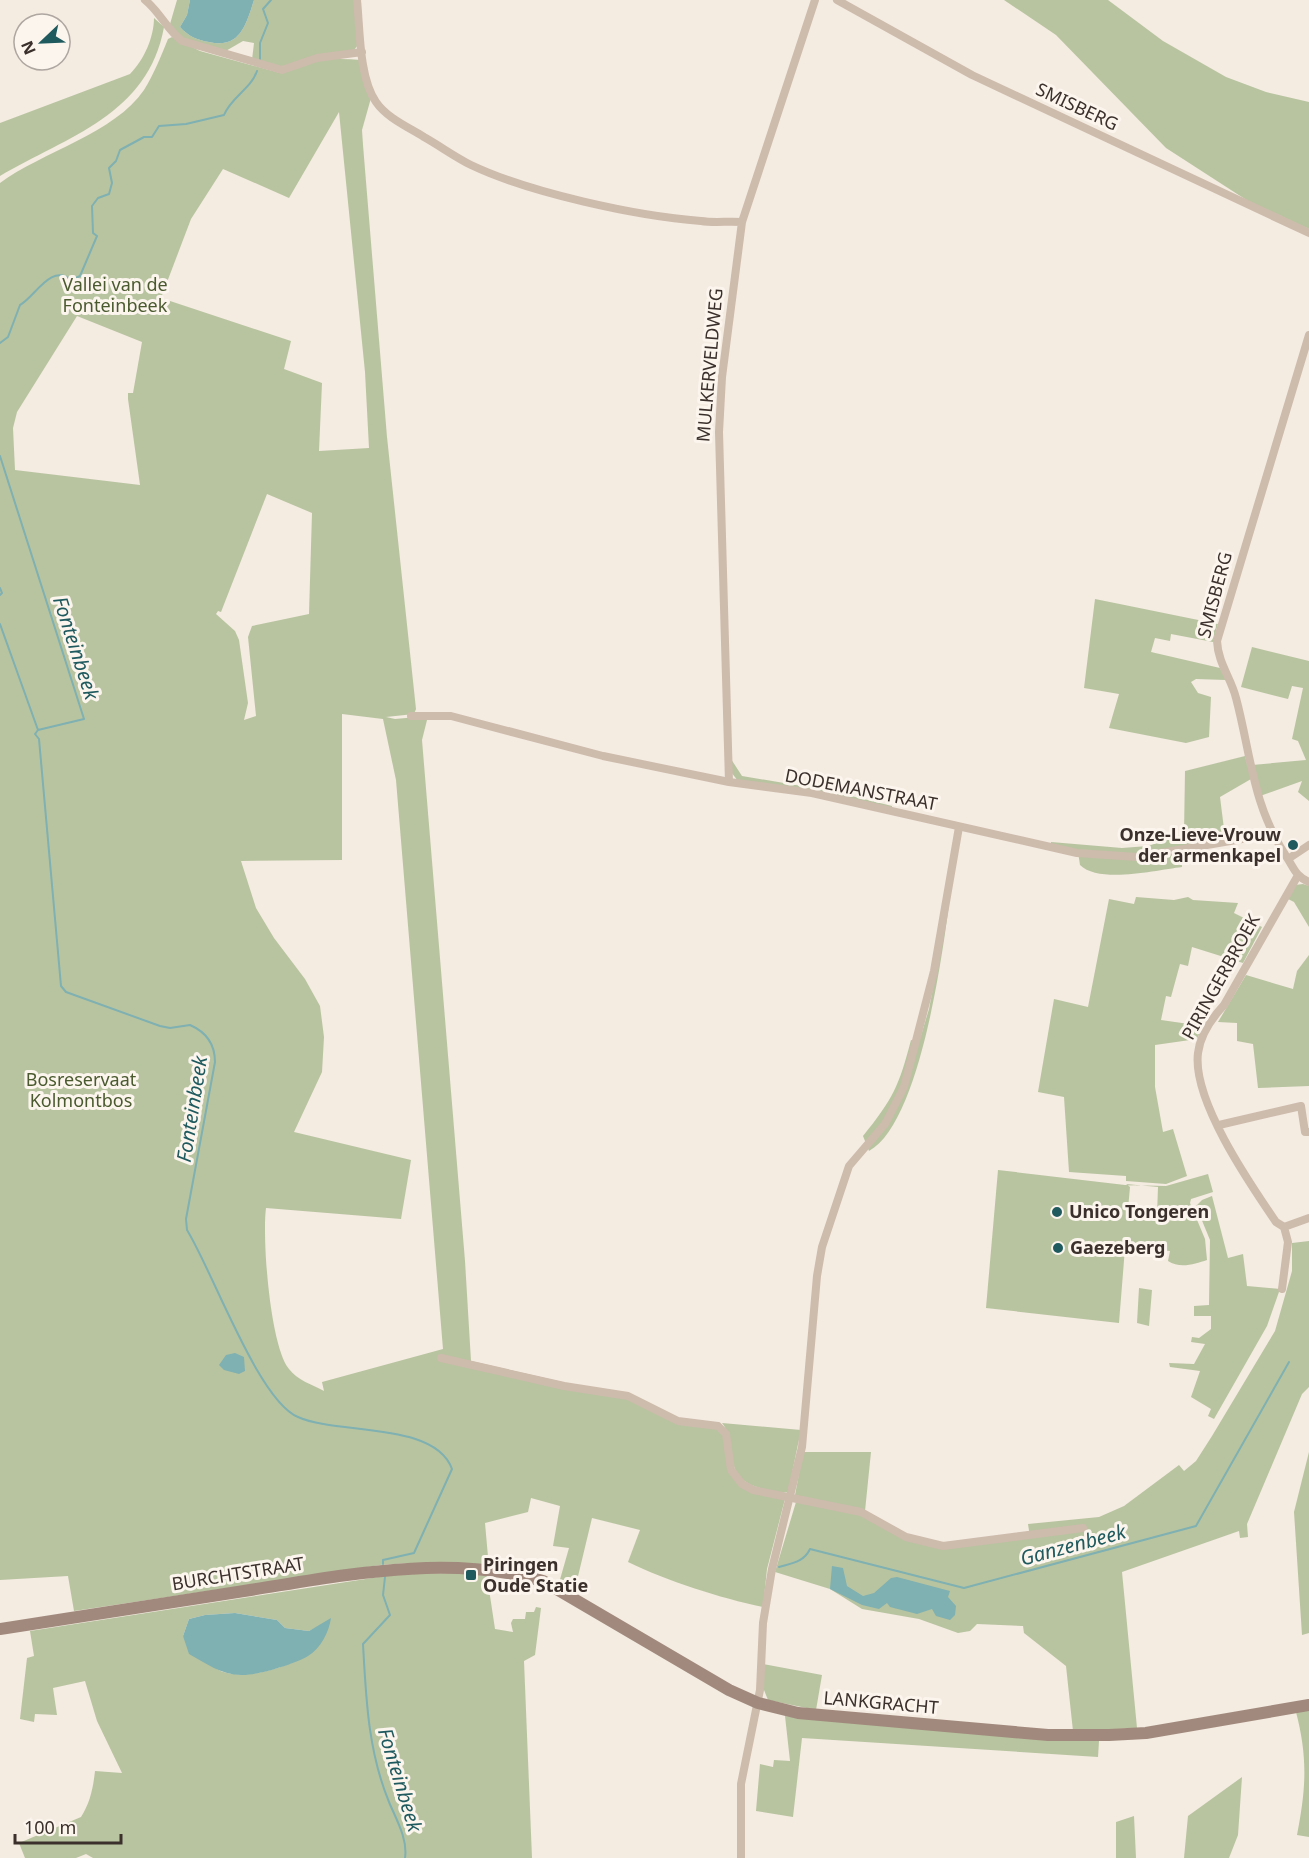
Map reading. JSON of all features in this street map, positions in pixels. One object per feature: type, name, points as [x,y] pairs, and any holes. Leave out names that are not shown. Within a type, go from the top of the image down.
[{"type":"street","points":[[145,0],[156,9],[175,36],[182,41],[282,70],[316,58],[362,52]]},
{"type":"street","points":[[357,0],[362,52],[369,89],[377,103],[389,115],[472,165],[537,188],[634,212],[702,222],[742,222]]},
{"type":"street","name":"MULKERVELDWEG","points":[[729,782],[719,410],[742,222],[815,0]]},
{"type":"street","name":"SMISBERG","points":[[837,0],[972,75],[1309,232]]},
{"type":"street","name":"SMISBERG","points":[[1297,877],[1271,834],[1244,740],[1237,700],[1222,665],[1216,641],[1309,335]]},
{"type":"street","name":"DODEMANSTRAAT","points":[[411,716],[451,716],[603,756],[729,782],[812,793],[1049,849],[1137,857],[1271,834]]},
{"type":"street","points":[[741,1858],[741,1785],[758,1703],[766,1602],[780,1533],[802,1447],[817,1276],[822,1247],[849,1166],[885,1124],[904,1087],[934,971],[959,827]]},
{"type":"street","points":[[1288,859],[1309,845]]},
{"type":"street","points":[[1297,877],[1309,882]]},
{"type":"street","name":"PIRINGERBROEK","points":[[1284,1227],[1276,1222],[1240,1169],[1201,1082],[1198,1061],[1200,1045],[1297,877]]},
{"type":"street","points":[[1219,1125],[1301,1106],[1305,1132],[1309,1132]]},
{"type":"street","points":[[1282,1289],[1288,1242],[1284,1227],[1309,1218]]},
{"type":"street","points":[[441,1358],[564,1386],[628,1396],[678,1420],[718,1426],[726,1434],[728,1462],[739,1480],[753,1490],[861,1512],[906,1537],[943,1546],[1083,1528]]},
{"type":"street","name":"BURCHTSTRAAT","points":[[0,1629],[380,1570],[482,1571]]},
{"type":"street","name":"LANKGRACHT","points":[[482,1571],[527,1576],[554,1586],[729,1690],[758,1703],[789,1711],[832,1717],[1079,1736],[1146,1732],[1309,1705]]},
{"type":"green space","points":[[177,0],[190,0],[187,15],[180,27],[183,30],[197,39],[220,43],[228,42],[240,33],[254,0],[354,0],[358,45],[354,50],[287,68],[252,60],[254,43],[243,41],[224,52],[178,36],[170,24]]},
{"type":"green space","points":[[1004,0],[1108,0],[1163,41],[1226,77],[1266,92],[1309,102],[1309,229],[1248,201],[1166,148],[1056,35]]},
{"type":"green space","points":[[154,18],[164,27],[155,57],[141,82],[123,102],[101,120],[78,134],[0,176],[0,123],[130,74],[140,62],[147,48]]},
{"type":"green space","points":[[172,37],[200,51],[280,73],[324,60],[361,60],[371,98],[362,130],[363,145],[387,437],[416,709],[414,714],[386,717],[395,719],[428,716],[422,740],[465,1261],[471,1361],[636,1399],[662,1416],[722,1430],[734,1478],[785,1499],[767,1569],[763,1607],[694,1588],[628,1562],[640,1530],[592,1518],[574,1593],[559,1583],[569,1548],[553,1546],[560,1506],[531,1498],[528,1512],[485,1523],[489,1568],[408,1563],[380,1565],[74,1611],[68,1576],[0,1580],[0,183],[36,161],[97,130],[131,105],[148,84],[168,39]],"holes":[[[339,112],[365,372],[369,448],[319,451],[322,383],[284,369],[291,341],[161,298],[191,219],[223,169],[289,198]],[[77,316],[142,342],[133,393],[128,393],[140,485],[15,470],[13,428],[17,412]],[[267,494],[312,513],[309,614],[252,626],[248,637],[256,716],[244,720],[248,703],[239,640],[235,631],[216,614],[218,611],[221,612]],[[342,714],[383,719],[396,780],[443,1349],[322,1382],[324,1391],[296,1376],[282,1357],[272,1316],[269,1291],[265,1243],[266,1208],[401,1219],[411,1160],[294,1132],[322,1072],[324,1037],[320,1006],[305,979],[274,938],[256,908],[241,861],[342,860]]]},
{"type":"green space","points":[[1095,599],[1218,624],[1213,642],[1171,634],[1170,641],[1155,638],[1151,652],[1220,668],[1226,680],[1196,679],[1191,682],[1198,693],[1211,697],[1209,737],[1186,743],[1109,728],[1119,694],[1084,688]]},
{"type":"green space","points":[[1252,647],[1309,661],[1309,801],[1298,792],[1302,781],[1260,796],[1252,765],[1306,760],[1298,741],[1292,739],[1303,688],[1292,686],[1288,699],[1241,687]]},
{"type":"green space","points":[[1245,756],[1251,779],[1220,797],[1225,837],[1185,847],[1181,852],[1182,867],[1144,873],[1100,874],[1080,865],[1078,852],[1051,846],[1051,842],[1122,848],[1148,846],[1184,834],[1185,771]]},
{"type":"green space","points":[[731,759],[742,776],[831,791],[892,806],[892,809],[738,781],[731,772]]},
{"type":"green space","points":[[1295,885],[1309,886],[1309,927],[1294,902],[1286,898]]},
{"type":"green space","points":[[1136,897],[1174,900],[1188,897],[1193,900],[1238,903],[1234,913],[1262,927],[1243,963],[1192,947],[1188,966],[1180,964],[1171,997],[1166,996],[1161,1020],[1203,1026],[1197,1039],[1155,1045],[1155,1087],[1163,1132],[1173,1129],[1187,1176],[1166,1184],[1126,1181],[1126,1176],[1069,1172],[1064,1097],[1038,1092],[1054,999],[1088,1007],[1109,899],[1134,904]]},
{"type":"green space","points":[[949,904],[934,999],[914,1075],[902,1109],[887,1135],[869,1151],[863,1136],[894,1091],[911,1040],[919,1042],[929,1009]]},
{"type":"green space","points":[[1309,955],[1309,1086],[1258,1088],[1253,1044],[1237,1041],[1237,1023],[1218,1022],[1246,975],[1293,989],[1297,971]]},
{"type":"green space","name":"Gaezeberg","points":[[998,1170],[1127,1185],[1130,1187],[1128,1209],[1157,1215],[1158,1187],[1141,1185],[1166,1186],[1208,1174],[1213,1192],[1191,1199],[1190,1203],[1205,1239],[1207,1260],[1177,1265],[1168,1261],[1170,1251],[1125,1248],[1119,1323],[986,1308]]},
{"type":"green space","points":[[1212,1196],[1228,1258],[1243,1254],[1247,1286],[1280,1289],[1267,1326],[1214,1419],[1208,1416],[1211,1409],[1191,1397],[1200,1371],[1170,1367],[1169,1363],[1194,1364],[1205,1344],[1191,1342],[1192,1337],[1199,1338],[1211,1329],[1211,1316],[1194,1316],[1194,1306],[1209,1305],[1210,1240],[1196,1206],[1202,1200]]},
{"type":"green space","points":[[1309,1241],[1309,1387],[1302,1394],[1247,1524],[1248,1537],[1240,1538],[1239,1531],[1122,1572],[1137,1728],[1073,1731],[1066,1666],[1024,1633],[1023,1626],[977,1624],[970,1631],[958,1633],[919,1619],[862,1609],[830,1589],[775,1572],[796,1502],[855,1512],[904,1539],[937,1547],[1030,1537],[1028,1524],[1099,1517],[1124,1506],[1179,1465],[1184,1471],[1196,1461],[1275,1331],[1292,1271],[1292,1243]]},
{"type":"green space","points":[[1139,1288],[1152,1290],[1149,1326],[1137,1323]]},
{"type":"green space","points":[[722,1423],[801,1430],[788,1492],[760,1488],[747,1483],[739,1476],[735,1469],[727,1432]]},
{"type":"green space","points":[[803,1452],[871,1452],[865,1511],[795,1495]]},
{"type":"green space","points":[[1309,1452],[1309,1633],[1302,1635],[1294,1512]]},
{"type":"green space","points":[[460,1573],[487,1576],[495,1629],[513,1632],[511,1623],[513,1619],[525,1619],[526,1612],[534,1612],[536,1607],[541,1608],[535,1655],[524,1661],[532,1858],[93,1858],[86,1854],[76,1858],[25,1858],[19,1843],[81,1817],[91,1795],[95,1771],[122,1773],[97,1721],[85,1681],[53,1688],[57,1715],[35,1714],[34,1722],[20,1719],[27,1658],[34,1656],[30,1631],[398,1574]],"holes":[[[235,1613],[277,1620],[285,1628],[309,1631],[317,1627],[317,1646],[298,1660],[255,1673],[227,1673],[217,1669],[183,1636],[189,1619],[205,1615]]]},
{"type":"green space","points":[[763,1664],[822,1675],[816,1710],[768,1700],[764,1690]]},
{"type":"green space","points":[[1309,1710],[1309,1837],[1297,1835],[1302,1803],[1304,1759],[1296,1712]]},
{"type":"green space","points":[[785,1716],[961,1732],[1099,1741],[1098,1757],[802,1738],[793,1817],[756,1811],[760,1764],[773,1767],[774,1760],[790,1761]]},
{"type":"green space","points":[[1242,1777],[1238,1835],[1229,1858],[1184,1858],[1188,1816]]},
{"type":"green space","points":[[1134,1816],[1136,1858],[1116,1858],[1116,1822]]},
{"type":"water","points":[[190,0],[254,0],[240,33],[228,42],[220,43],[197,39],[180,27],[187,15]]},
{"type":"water","points":[[235,1353],[244,1357],[245,1371],[239,1374],[224,1370],[219,1365],[226,1355]]},
{"type":"water","points":[[832,1566],[843,1568],[847,1586],[863,1596],[874,1593],[891,1578],[897,1577],[950,1591],[948,1597],[956,1606],[955,1615],[950,1620],[936,1616],[932,1609],[917,1614],[890,1607],[887,1603],[879,1609],[862,1605],[830,1589]]},
{"type":"water","points":[[235,1613],[277,1620],[285,1628],[309,1631],[331,1618],[324,1639],[313,1653],[265,1672],[248,1675],[227,1673],[189,1654],[183,1636],[189,1619],[205,1615]]},
{"type":"waterway","name":"Fonteinbeek","points":[[260,59],[260,43],[268,23],[263,9],[271,0]]},
{"type":"waterway","name":"Fonteinbeek","points":[[0,343],[8,337],[20,305],[44,283],[57,276],[64,276],[71,280],[80,276],[97,236],[93,233],[92,206],[98,198],[109,194],[112,183],[109,168],[116,161],[120,150],[144,137],[152,137],[159,126],[186,124],[224,115],[257,71]]},
{"type":"waterway","name":"Fonteinbeek","points":[[0,456],[84,719],[38,730],[35,734],[39,739],[61,986],[66,992],[160,1026],[170,1028],[190,1025],[201,1031],[211,1044],[215,1062],[186,1219],[187,1230],[237,1333],[267,1387],[283,1406],[298,1417],[336,1426],[406,1436],[426,1443],[442,1454],[452,1469],[414,1553],[383,1560],[383,1564]]},
{"type":"waterway","points":[[0,588],[2,593],[0,595]]},
{"type":"waterway","points":[[0,624],[38,730]]},
{"type":"waterway","name":"Ganzenbeek","points":[[779,1567],[801,1559],[810,1549],[964,1588],[1196,1526],[1289,1362]]},
{"type":"waterway","name":"Fonteinbeek","points":[[385,1577],[383,1595],[390,1615],[363,1644],[365,1684],[376,1763],[403,1836],[405,1858]]},
{"type":"place","name":"Onze-Lieve-Vrouw der armenkapel","points":[[1293,845]]},
{"type":"place","name":"Unico Tongeren","points":[[1057,1212]]},
{"type":"place","name":"Gaezeberg","points":[[1058,1248]]},
{"type":"place","name":"Piringen Oude Statie","points":[[471,1575]]},
{"type":"park label","name":"Vallei van de Fonteinbeek","points":[[115,295]]},
{"type":"park label","name":"Bosreservaat Kolmontbos","points":[[81,1090]]}]
